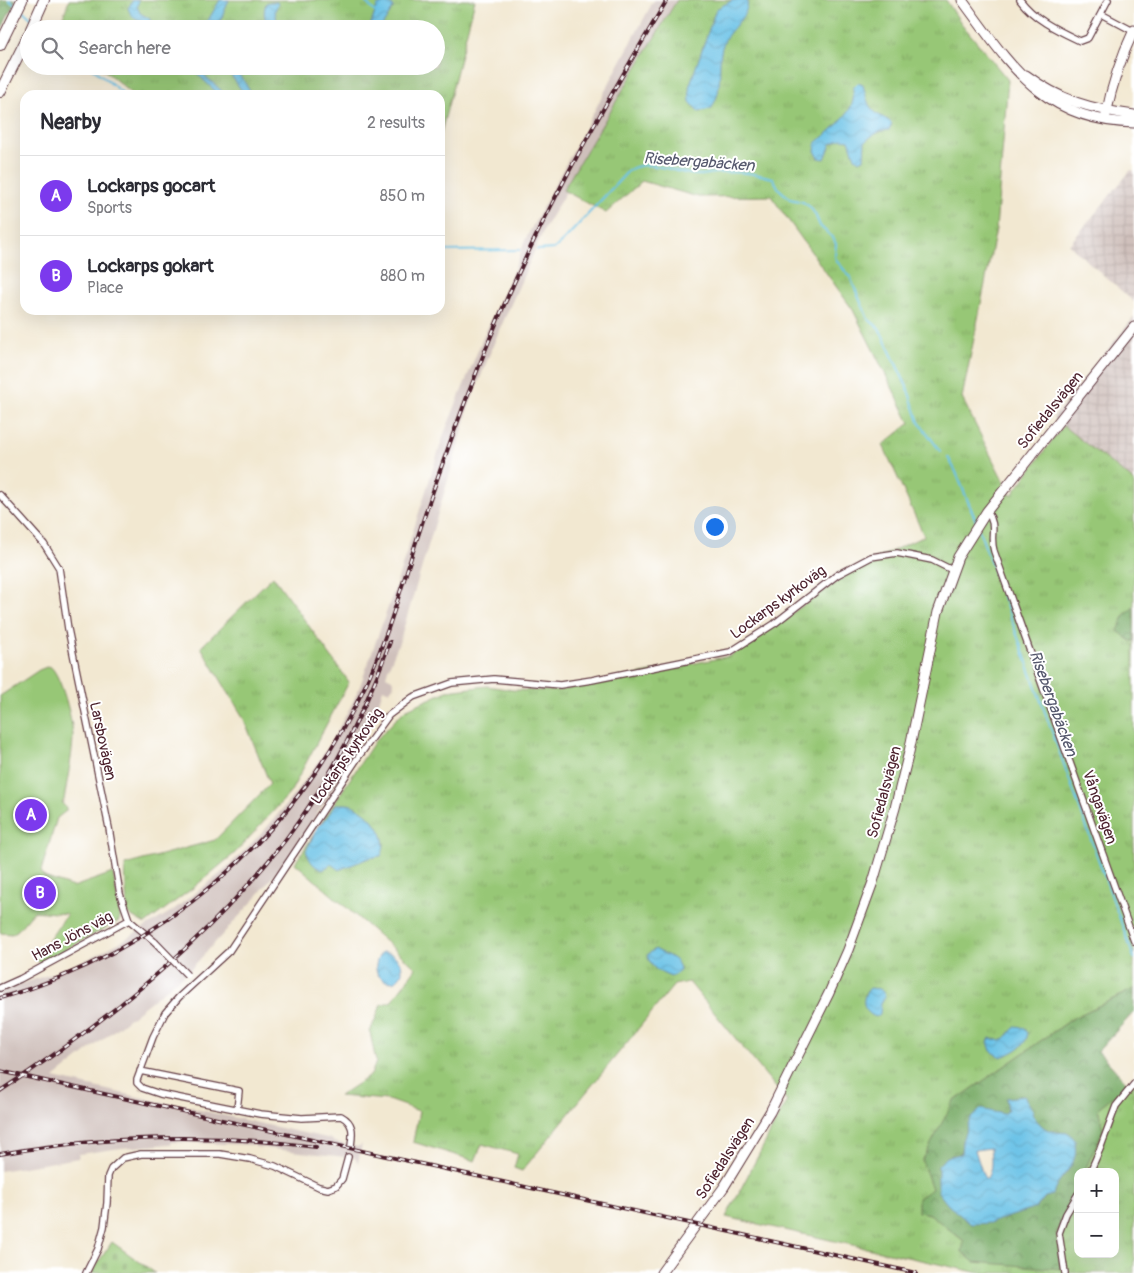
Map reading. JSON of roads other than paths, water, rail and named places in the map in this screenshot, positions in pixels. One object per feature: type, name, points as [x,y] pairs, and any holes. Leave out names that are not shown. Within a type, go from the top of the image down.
[{"type":"highway","points":[[0,45],[22,0]]},
{"type":"highway","points":[[35,20],[43,4]]},
{"type":"highway","points":[[0,92],[20,52]]},
{"type":"main road","points":[[962,0],[1017,73],[1052,101],[1085,116],[1134,115]]},
{"type":"main road","points":[[1106,116],[1120,59],[1134,31]]},
{"type":"main road","points":[[1106,116],[1134,123]]},
{"type":"main road","name":"Sofiedalsvägen","points":[[661,1273],[724,1187],[770,1112],[829,993],[844,958],[873,882],[895,808],[909,752],[938,612],[952,570],[986,513],[1134,327]]},
{"type":"street","points":[[1020,0],[1040,20],[1080,41],[1088,38],[1108,0]]},
{"type":"street","points":[[1101,14],[1134,31]]},
{"type":"street","name":"Larsbovägen","points":[[0,495],[33,532],[54,558],[59,568],[68,629],[109,828],[120,894],[129,920]]},
{"type":"street","name":"Vångavägen","points":[[986,513],[993,520],[992,540],[994,551],[1134,941]]},
{"type":"street","name":"Lockarps kyrkoväg","points":[[140,1071],[153,1037],[165,1013],[229,951],[357,759],[389,715],[412,697],[452,683],[494,679],[560,685],[584,682],[730,652],[774,624],[837,575],[871,558],[897,552],[932,560],[952,570]]},
{"type":"street","points":[[129,920],[155,942],[195,983]]},
{"type":"street","name":"Hans Jöns väg","points":[[0,988],[129,920]]},
{"type":"street","points":[[237,1110],[240,1091],[140,1071],[137,1083],[145,1090],[160,1094],[237,1110],[284,1117],[341,1116],[348,1121],[352,1128],[351,1146]]},
{"type":"street","points":[[1092,1168],[1116,1106],[1134,1084]]},
{"type":"street","points":[[86,1273],[98,1249],[104,1227],[108,1176],[111,1169],[123,1158],[141,1154],[220,1154],[250,1159],[275,1166],[319,1187],[328,1189],[336,1186],[342,1179],[348,1157]]},
{"type":"street","points":[[1065,1273],[1060,1233],[1066,1214],[1074,1201]]},
{"type":"water","points":[[133,0],[139,1],[137,6],[140,13],[150,20],[138,20],[132,16],[128,8]]},
{"type":"water","points":[[220,0],[229,0],[221,20],[208,20]]},
{"type":"water","points":[[733,0],[748,1],[747,7],[742,18],[724,42],[721,54],[718,93],[712,108],[699,112],[690,102],[689,87],[716,9]]},
{"type":"water","points":[[386,1],[394,7],[386,20],[372,20],[377,6]]},
{"type":"water","points":[[277,2],[275,11],[277,20],[266,20],[264,10],[266,3]]},
{"type":"water","points":[[199,75],[204,75],[220,90],[214,90]]},
{"type":"water","points":[[231,75],[239,75],[249,90],[241,90]]},
{"type":"water","points":[[858,83],[863,85],[868,103],[872,109],[892,124],[889,130],[870,137],[865,142],[864,159],[859,161],[855,158],[849,140],[841,139],[831,144],[825,159],[819,158],[815,151],[816,143],[846,115],[853,102],[853,88]]},
{"type":"water","points":[[336,804],[354,806],[374,821],[384,842],[381,856],[369,858],[339,870],[331,864],[323,870],[312,863],[306,851],[318,826],[326,819]]},
{"type":"water","points":[[655,949],[675,960],[680,971],[671,977],[656,969],[647,955]]},
{"type":"water","points":[[382,952],[389,953],[401,963],[402,972],[399,978],[394,981],[388,981],[378,975],[376,969],[377,961]]},
{"type":"water","points":[[870,988],[880,989],[885,997],[881,1003],[880,1014],[876,1017],[868,1012],[864,1004],[865,996]]},
{"type":"water","points":[[1018,1026],[1024,1028],[1028,1033],[1022,1046],[1001,1057],[991,1051],[988,1042],[990,1038],[1001,1041]]},
{"type":"water","points":[[1024,1096],[1033,1110],[1032,1114],[1040,1124],[1048,1130],[1069,1133],[1075,1140],[1075,1156],[1071,1166],[1054,1190],[1053,1195],[1045,1197],[1036,1208],[990,1223],[971,1224],[948,1205],[938,1192],[938,1166],[946,1157],[961,1154],[962,1141],[970,1119],[981,1109],[1003,1114],[1008,1110],[1006,1098]],"holes":[[[990,1148],[991,1168],[986,1179],[975,1150]]]},
{"type":"waterway","name":"Risebergabäcken","points":[[9,0],[15,5]]},
{"type":"waterway","points":[[364,0],[375,12]]},
{"type":"waterway","name":"Risebergabäcken","points":[[21,9],[32,19]]},
{"type":"waterway","name":"Risebergabäcken","points":[[101,75],[119,90]]},
{"type":"waterway","name":"Risebergabäcken","points":[[537,250],[554,249],[629,170],[637,166],[655,166],[700,175],[738,172],[773,178],[779,189],[790,199],[803,202],[810,207],[820,226],[833,238],[836,244],[835,257],[837,261],[850,277],[868,319],[879,328],[907,387],[919,422],[940,451]]},
{"type":"waterway","name":"Risebergabäcken","points":[[445,251],[520,250]]},
{"type":"waterway","name":"Risebergabäcken","points":[[948,457],[976,521]]},
{"type":"waterway","name":"Risebergabäcken","points":[[979,530],[1134,958]]},
{"type":"railway","points":[[0,998],[59,978],[115,951],[168,919],[216,882],[261,839],[301,792],[336,741],[365,686],[380,650],[448,447],[502,310],[545,219],[591,130],[667,0]]},
{"type":"railway","points":[[0,1091],[78,1037],[154,977],[224,911],[256,875],[286,839],[332,769],[370,694],[390,642]]},
{"type":"railway","points":[[0,1071],[916,1273]]},
{"type":"railway","points":[[0,1154],[78,1143],[158,1138],[237,1140],[316,1147]]},
{"type":"place","name":"Lockarps gocart","points":[[31,815]]},
{"type":"place","name":"Lockarps gokart","points":[[40,893]]}]
